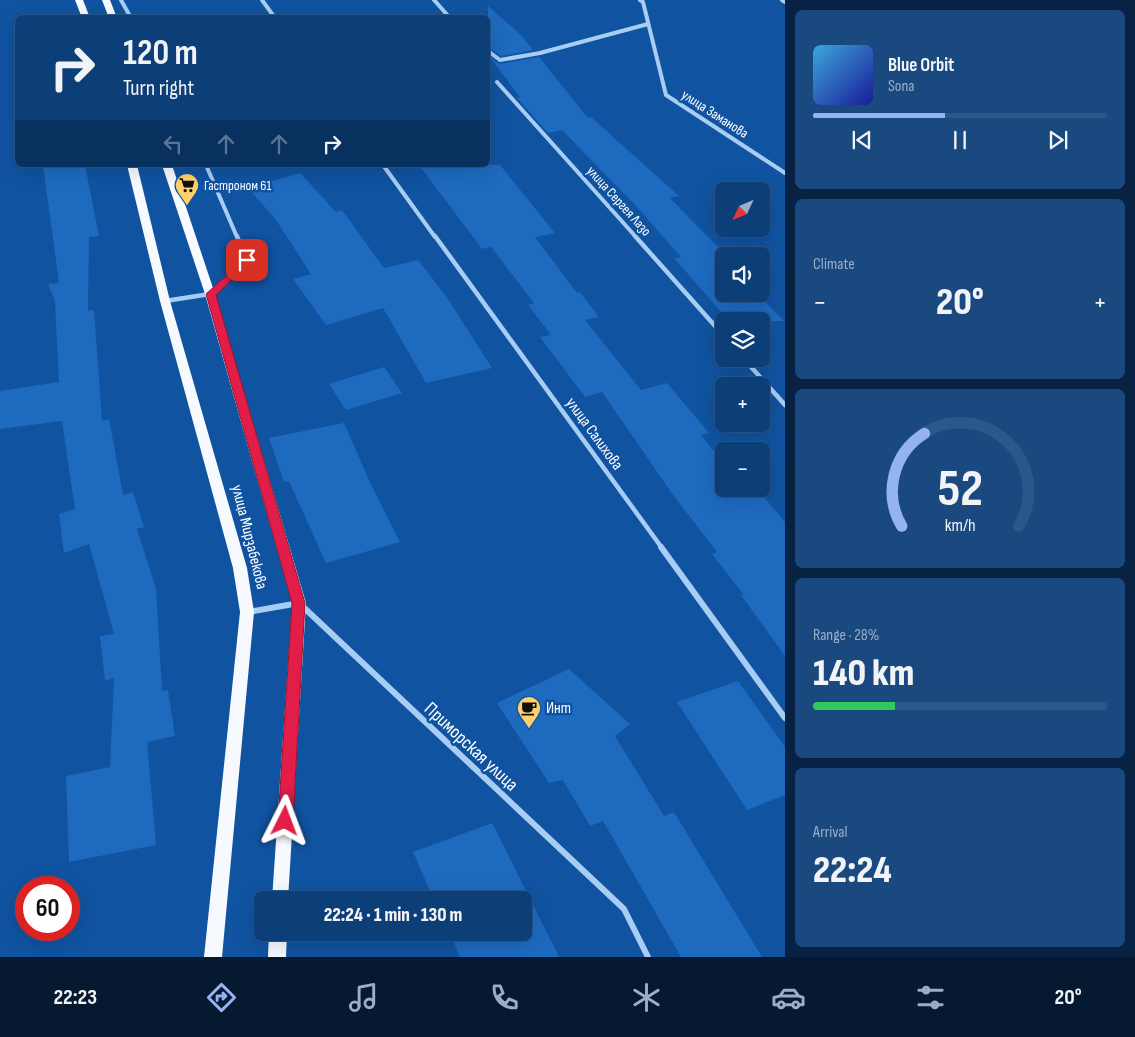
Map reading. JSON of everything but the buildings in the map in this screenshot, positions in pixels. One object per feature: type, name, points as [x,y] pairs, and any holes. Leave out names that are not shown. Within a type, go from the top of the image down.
[{"type":"main road","points":[[80,0],[85,15]]},
{"type":"main road","points":[[106,0],[112,15]]},
{"type":"main road","name":"улица Мирзабекова","points":[[132,167],[165,301],[240,568],[247,612],[213,957]]},
{"type":"main road","name":"улица Мирзабекова","points":[[168,167],[210,294],[299,603],[281,891]]},
{"type":"main road","points":[[277,957],[278,941]]},
{"type":"street","points":[[121,0],[129,15]]},
{"type":"street","points":[[262,0],[273,15]]},
{"type":"street","points":[[434,0],[447,15]]},
{"type":"street","name":"улица Заманова","points":[[640,0],[643,2],[666,95],[785,173]]},
{"type":"street","points":[[490,52],[500,60],[540,52],[648,24]]},
{"type":"street","name":"улица Сергея Лазо","points":[[497,82],[715,326]]},
{"type":"street","points":[[165,301],[210,294],[247,260],[207,167]]},
{"type":"street","name":"улица Салихова","points":[[384,167],[785,718]]},
{"type":"street","points":[[751,367],[785,405]]},
{"type":"street","points":[[247,612],[299,603]]},
{"type":"street","name":"Приморская улица","points":[[299,603],[624,909],[648,957]]},
{"type":"place","name":"Гастроном 61","points":[[187,206]]},
{"type":"place","name":"Инт","points":[[529,729]]},
{"type":"route","points":[[247,260],[210,294],[299,603],[285,821]]}]
